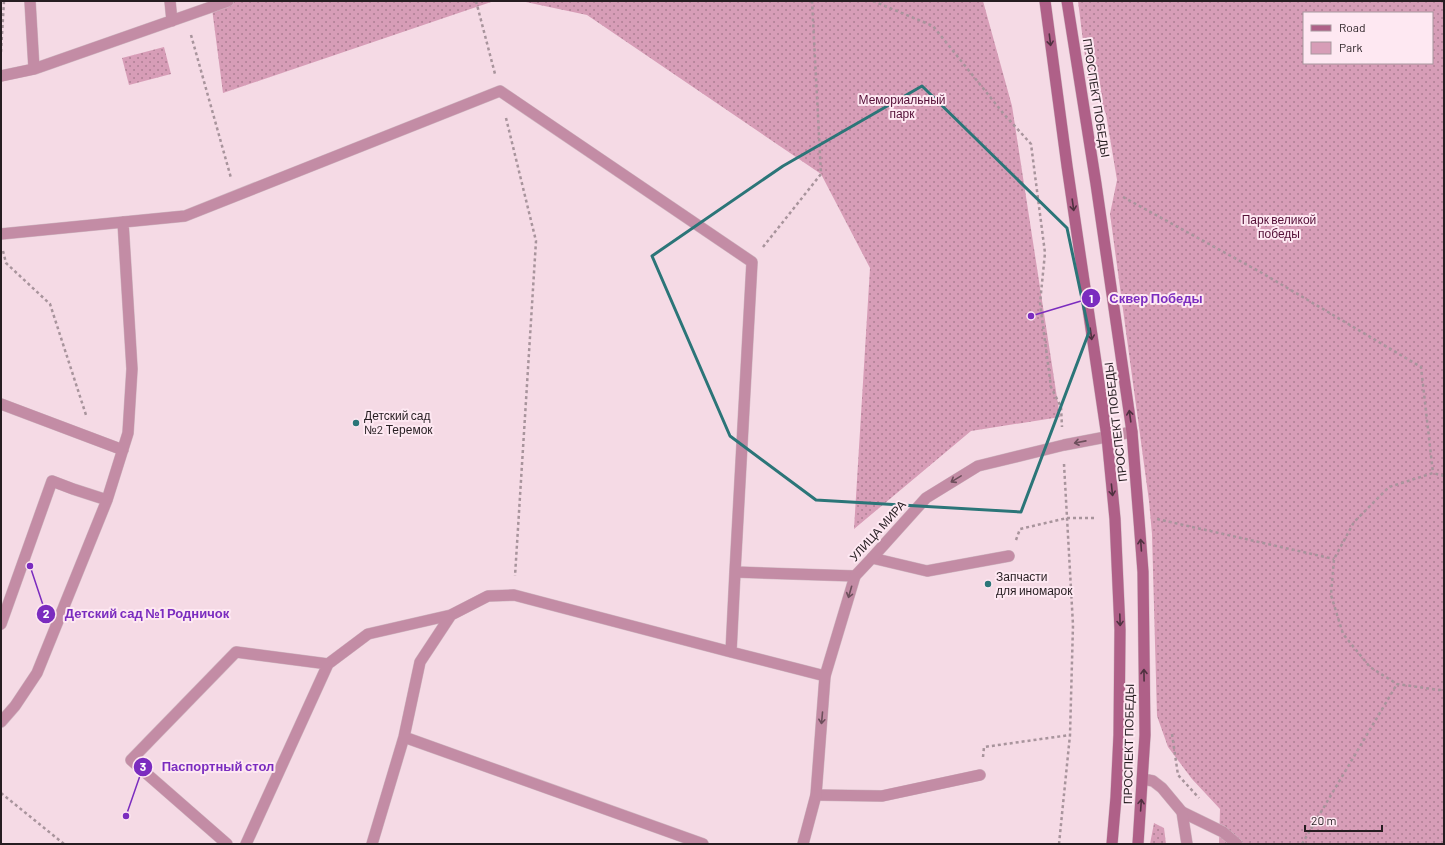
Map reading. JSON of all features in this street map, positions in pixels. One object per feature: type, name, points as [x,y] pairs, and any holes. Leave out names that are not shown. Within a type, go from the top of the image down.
[{"type":"main road","name":"ПРОСПЕКТ ПОБЕДЫ","points":[[1045,1],[1067,166],[1107,437],[1115,519],[1120,630],[1119,735],[1112,844]]},
{"type":"main road","name":"ПРОСПЕКТ ПОБЕДЫ","points":[[1067,1],[1096,184],[1132,432],[1143,572],[1145,727],[1138,844]]},
{"type":"street","points":[[30,1],[34,69]]},
{"type":"street","points":[[170,1],[172,21]]},
{"type":"street","points":[[1,76],[34,69],[228,1]]},
{"type":"street","points":[[1,234],[185,216],[500,91],[752,262],[731,652]]},
{"type":"street","points":[[1,722],[15,706],[37,673],[108,500],[128,433],[132,369],[123,222]]},
{"type":"street","points":[[1,404],[123,450]]},
{"type":"street","name":"УЛИЦА МИРА","points":[[803,844],[816,795],[825,676],[855,576],[926,498],[978,466],[1064,445],[1132,432]]},
{"type":"street","points":[[1,624],[52,481],[108,500]]},
{"type":"street","points":[[872,558],[927,571],[1009,556]]},
{"type":"street","points":[[735,572],[855,576]]},
{"type":"street","points":[[246,844],[328,664],[368,634],[451,615],[488,596],[514,595],[825,676]]},
{"type":"street","points":[[372,844],[404,737],[420,662],[451,615]]},
{"type":"street","points":[[227,844],[131,760],[236,652],[328,664]]},
{"type":"street","points":[[404,737],[703,844]]},
{"type":"street","points":[[816,795],[882,796],[980,775]]},
{"type":"street","points":[[1143,779],[1153,780],[1162,788],[1182,812],[1223,832],[1237,844]]},
{"type":"street","points":[[1182,812],[1187,844]]},
{"type":"path","points":[[1,52],[4,1]]},
{"type":"path","points":[[476,1],[500,91],[536,241],[514,595]]},
{"type":"path","points":[[752,262],[821,174],[812,1]]},
{"type":"path","points":[[873,1],[933,26],[1003,113],[1031,144],[1045,253],[1040,303],[1051,387],[1061,407],[1073,625],[1070,735],[1059,844]]},
{"type":"path","points":[[186,16],[236,196]]},
{"type":"path","points":[[1123,197],[1262,273],[1420,367],[1433,473]]},
{"type":"path","points":[[3,249],[6,263],[50,304],[94,439]]},
{"type":"path","points":[[1444,476],[1433,473],[1389,487],[1354,522],[1334,559],[1331,595],[1343,634],[1370,667],[1397,684],[1438,690],[1444,689]]},
{"type":"path","points":[[1009,556],[1020,529],[1067,518],[1084,517]]},
{"type":"path","points":[[1161,519],[1334,559]]},
{"type":"path","points":[[1302,844],[1397,684]]},
{"type":"path","points":[[1172,734],[1178,775],[1202,801]]},
{"type":"path","points":[[980,775],[984,747],[1070,735]]},
{"type":"path","points":[[1,793],[64,844]]},
{"type":"highlighted area","points":[[922,86],[1067,228],[1089,332],[1021,512],[816,500],[730,436],[652,256],[783,166]]},
{"type":"green space","points":[[211,1],[494,1],[223,93]]},
{"type":"green space","name":"Мемориальный парк","points":[[521,1],[983,1],[1012,106],[1060,417],[971,431],[854,529],[870,268],[821,174],[587,15]]},
{"type":"green space","name":"Парк великой победы","points":[[1078,1],[1444,1],[1444,844],[1219,844],[1220,809],[1192,779],[1168,747],[1157,716],[1152,534],[1149,501],[1110,214],[1117,180],[1106,114],[1088,81]]},
{"type":"green space","points":[[164,47],[171,74],[129,85],[122,58]]},
{"type":"green space","points":[[1154,823],[1164,828],[1166,844],[1150,844]]},
{"type":"place","name":"Сквер Победы","points":[[1031,316]]},
{"type":"place","name":"Детский сад №2 Теремок","points":[[356,423]]},
{"type":"place","name":"Детский сад №1 Родничок","points":[[30,566]]},
{"type":"place","name":"Запчасти для иномарок","points":[[988,584]]},
{"type":"place","name":"Паспортный стол","points":[[126,816]]}]
